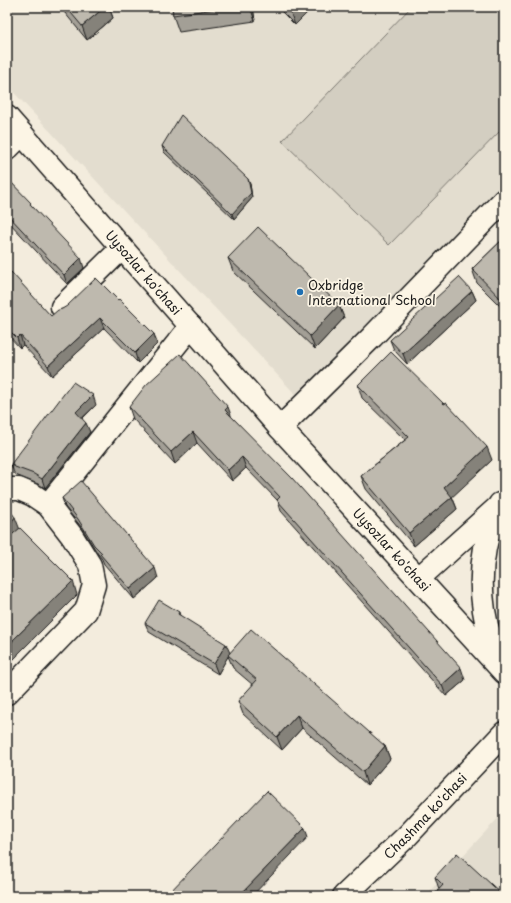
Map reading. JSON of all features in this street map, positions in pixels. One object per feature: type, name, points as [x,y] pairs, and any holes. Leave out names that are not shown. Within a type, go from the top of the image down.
[{"type":"street","name":"Uysozlar ko'chasi","points":[[7,117],[14,142],[122,248],[280,428],[504,671]]},
{"type":"street","points":[[280,428],[372,337],[504,200]]},
{"type":"street","points":[[62,308],[122,248]]},
{"type":"street","points":[[48,505],[191,326]]},
{"type":"street","points":[[7,489],[19,489],[33,495],[48,505],[72,536],[90,565],[94,585],[86,611],[7,693]]},
{"type":"street","points":[[419,578],[502,503]]},
{"type":"street","points":[[502,503],[492,525],[486,547],[482,568],[482,591],[484,612],[489,632],[496,654],[504,671]]},
{"type":"street","name":"Chashma ko'chasi","points":[[344,896],[408,835],[504,733]]},
{"type":"shaded area","name":"Oxbridge International School","points":[[7,7],[504,7],[504,189],[296,395],[7,85]]},
{"type":"shaded area","points":[[411,7],[504,7],[504,127],[389,245],[282,141]]},
{"type":"shaded area","points":[[504,812],[504,896],[425,896]]},
{"type":"building","points":[[66,7],[105,7],[82,26]]},
{"type":"building","points":[[172,7],[229,7],[173,15]]},
{"type":"building","points":[[181,115],[248,179],[251,193],[232,214],[162,146]]},
{"type":"building","points":[[7,178],[81,258],[64,275],[7,214]]},
{"type":"building","points":[[258,227],[339,305],[310,336],[228,258]]},
{"type":"building","points":[[504,238],[504,302],[472,269]]},
{"type":"building","points":[[11,272],[51,316],[58,310],[67,306],[96,278],[154,334],[135,353],[100,318],[48,366],[20,335],[17,338],[7,328],[7,276]]},
{"type":"building","points":[[459,277],[472,291],[403,354],[390,340]]},
{"type":"building","points":[[391,352],[444,404],[446,403],[487,447],[444,487],[452,497],[409,533],[361,476],[409,437],[358,385]]},
{"type":"building","points":[[180,354],[228,407],[225,410],[292,478],[461,668],[442,685],[277,500],[280,497],[242,457],[228,470],[193,432],[171,452],[129,407],[146,385]]},
{"type":"building","points":[[504,372],[504,384],[498,377]]},
{"type":"building","points":[[73,382],[93,395],[76,412],[86,423],[42,479],[34,474],[15,467],[11,464]]},
{"type":"building","points":[[81,481],[155,568],[130,589],[100,554],[102,553],[94,545],[78,519],[62,498]]},
{"type":"building","points":[[7,507],[15,517],[7,528]]},
{"type":"building","points":[[20,528],[73,581],[7,647],[7,539]]},
{"type":"building","points":[[159,600],[179,612],[178,614],[226,644],[214,664],[145,623]]},
{"type":"building","points":[[251,629],[385,746],[363,772],[297,715],[277,737],[238,701],[257,680],[228,655]]},
{"type":"building","points":[[267,791],[305,828],[239,896],[166,896]]},
{"type":"building","points":[[457,853],[504,896],[433,896],[443,885],[435,877]]},
{"type":"place","name":"Oxbridge International School","points":[[300,292]]}]
